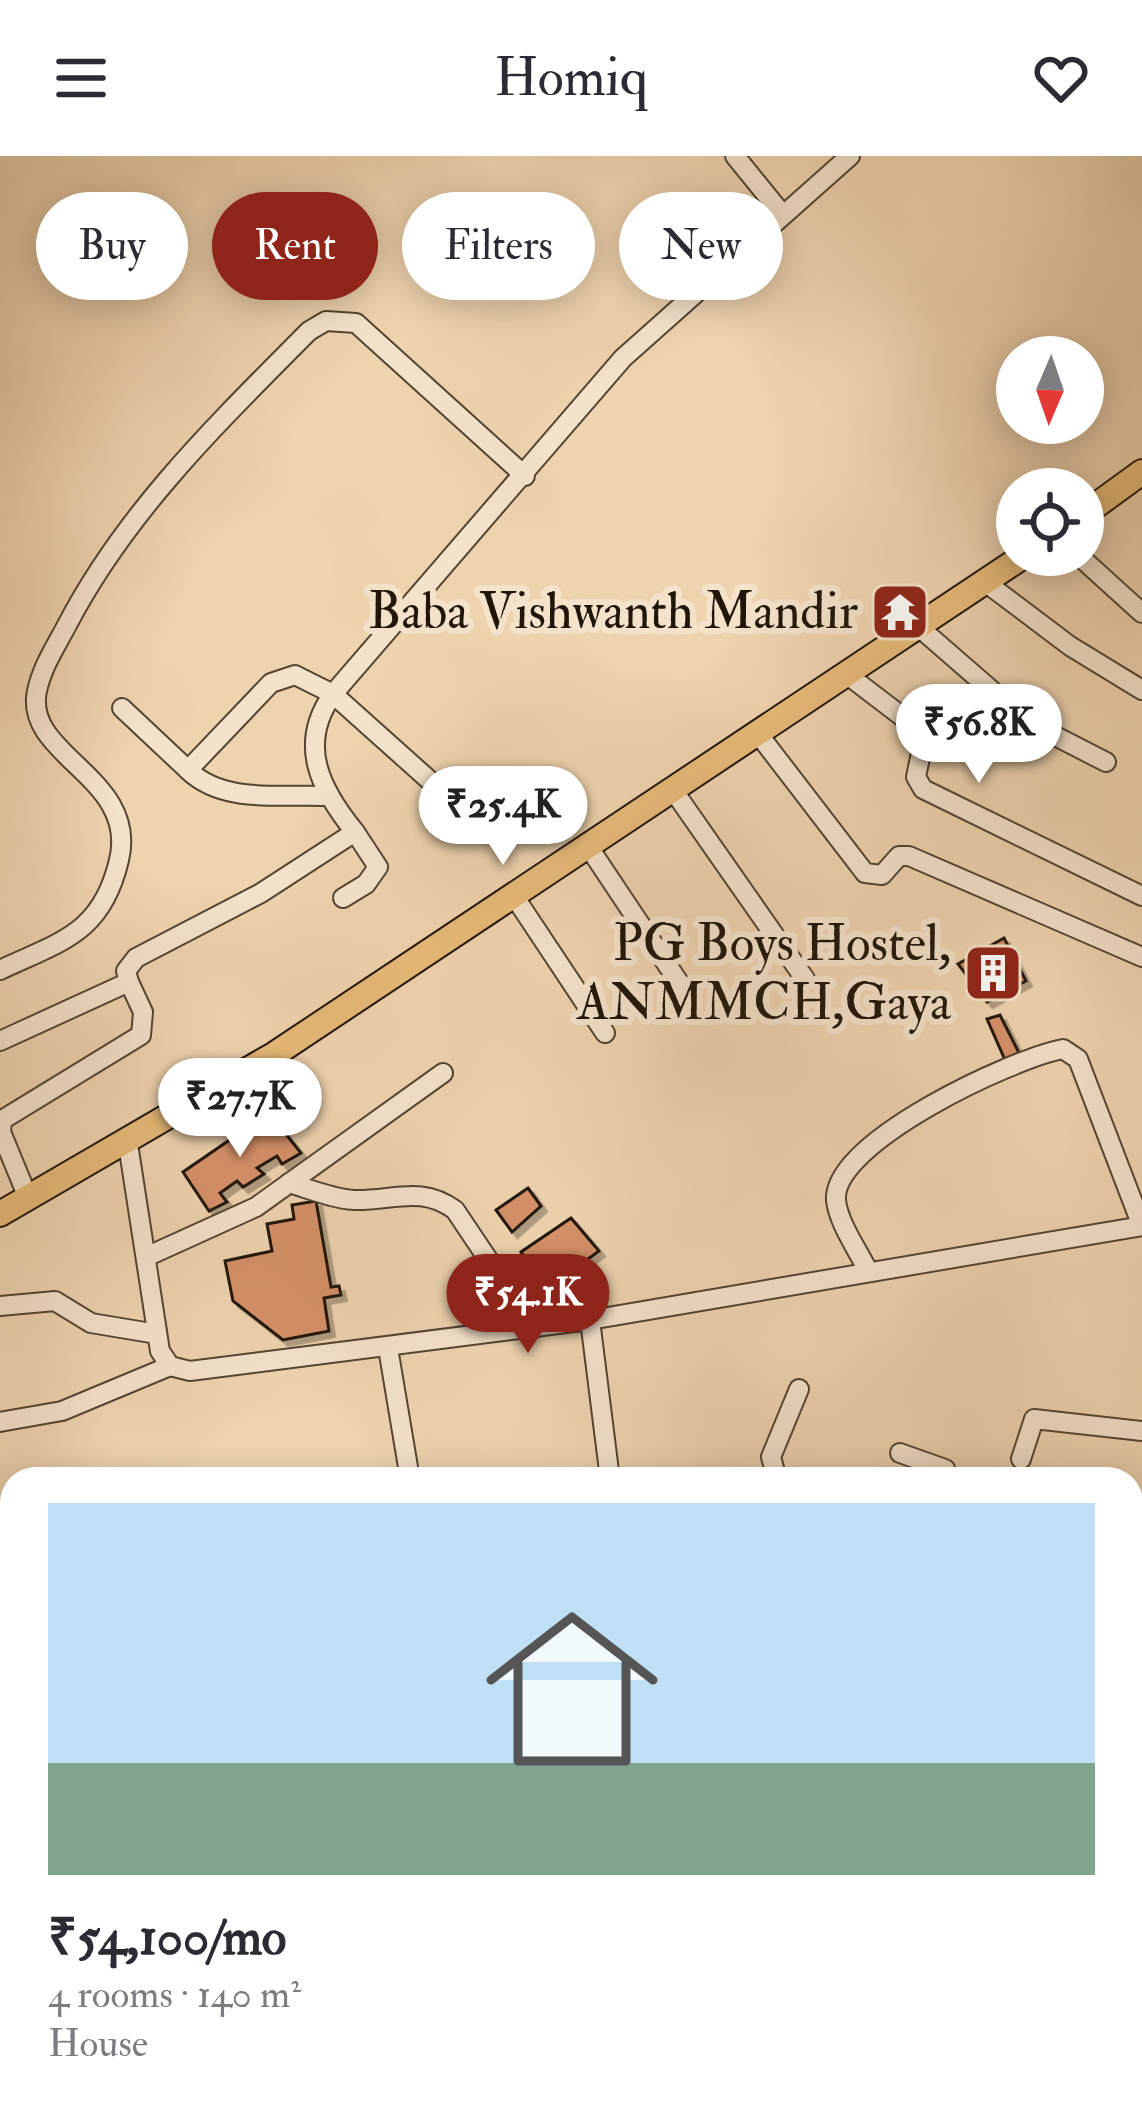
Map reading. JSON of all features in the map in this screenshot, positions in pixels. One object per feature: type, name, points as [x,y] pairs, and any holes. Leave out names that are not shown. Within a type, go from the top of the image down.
[{"type":"main road","points":[[1104,499],[1142,472]]},
{"type":"main road","points":[[0,1214],[128,1144],[514,896],[996,576]]},
{"type":"street","points":[[735,156],[764,192]]},
{"type":"street","points":[[783,213],[850,156]]},
{"type":"street","points":[[343,898],[366,884],[378,867],[318,779],[315,728],[333,694],[650,330],[684,300]]},
{"type":"street","points":[[0,970],[76,934],[100,913],[122,849],[119,817],[104,789],[38,719],[36,695],[44,667],[96,569],[131,520],[309,332],[326,321],[356,323],[525,476]]},
{"type":"street","points":[[1101,576],[1142,613]]},
{"type":"street","points":[[986,583],[1070,646],[1142,690]]},
{"type":"street","points":[[920,628],[1028,722],[1106,763]]},
{"type":"street","points":[[849,676],[926,734],[916,777],[923,788],[1142,896]]},
{"type":"street","points":[[188,770],[281,677],[309,679],[333,694],[448,796]]},
{"type":"street","points":[[122,708],[201,784],[231,793],[326,796]]},
{"type":"street","points":[[759,735],[865,873],[882,875],[898,856],[909,856],[1142,957]]},
{"type":"street","points":[[673,790],[805,979]]},
{"type":"street","points":[[29,1200],[1,1132],[2,1120],[142,1035],[143,1012],[126,971],[136,958],[261,893],[355,832]]},
{"type":"street","points":[[588,846],[686,993]]},
{"type":"street","points":[[514,896],[604,1033]]},
{"type":"street","points":[[0,1041],[128,982]]},
{"type":"street","points":[[0,1422],[62,1411],[170,1366],[212,1372],[590,1320],[867,1269],[1142,1226],[1078,1059],[1063,1049],[921,1107],[843,1179],[836,1201],[867,1269]]},
{"type":"street","points":[[148,1256],[256,1207],[443,1073]]},
{"type":"street","points":[[128,1144],[157,1334],[170,1366]]},
{"type":"street","points":[[289,1183],[351,1200],[419,1193],[441,1200],[455,1210],[534,1328]]},
{"type":"street","points":[[0,1306],[55,1301],[91,1323],[157,1334]]},
{"type":"street","points":[[590,1320],[608,1467]]},
{"type":"street","points":[[388,1348],[408,1467]]},
{"type":"street","points":[[774,1467],[771,1457],[800,1389]]},
{"type":"street","points":[[1021,1459],[1034,1419],[1142,1431]]},
{"type":"street","points":[[900,1453],[939,1467]]},
{"type":"building","name":"PG Boys Hostel, ANMMCH,Gaya","points":[[1004,938],[1026,981],[987,1002],[958,964]]},
{"type":"building","points":[[1000,1015],[1024,1063],[1009,1069],[987,1019]]},
{"type":"building","points":[[269,1113],[301,1153],[282,1164],[277,1156],[257,1168],[264,1174],[243,1187],[237,1181],[220,1193],[227,1202],[209,1211],[183,1172]]},
{"type":"building","points":[[528,1188],[541,1206],[512,1232],[496,1210]]},
{"type":"building","points":[[316,1201],[331,1287],[339,1286],[341,1295],[324,1298],[329,1331],[283,1340],[233,1301],[225,1261],[272,1251],[267,1224],[294,1219],[292,1205]]},
{"type":"building","points":[[571,1218],[599,1251],[547,1289],[521,1252]]},
{"type":"place","name":"Baba Vishwanth Mandir","points":[[900,612]]},
{"type":"place","name":"PG Boys Hostel, ANMMCH,Gaya","points":[[993,973]]}]
